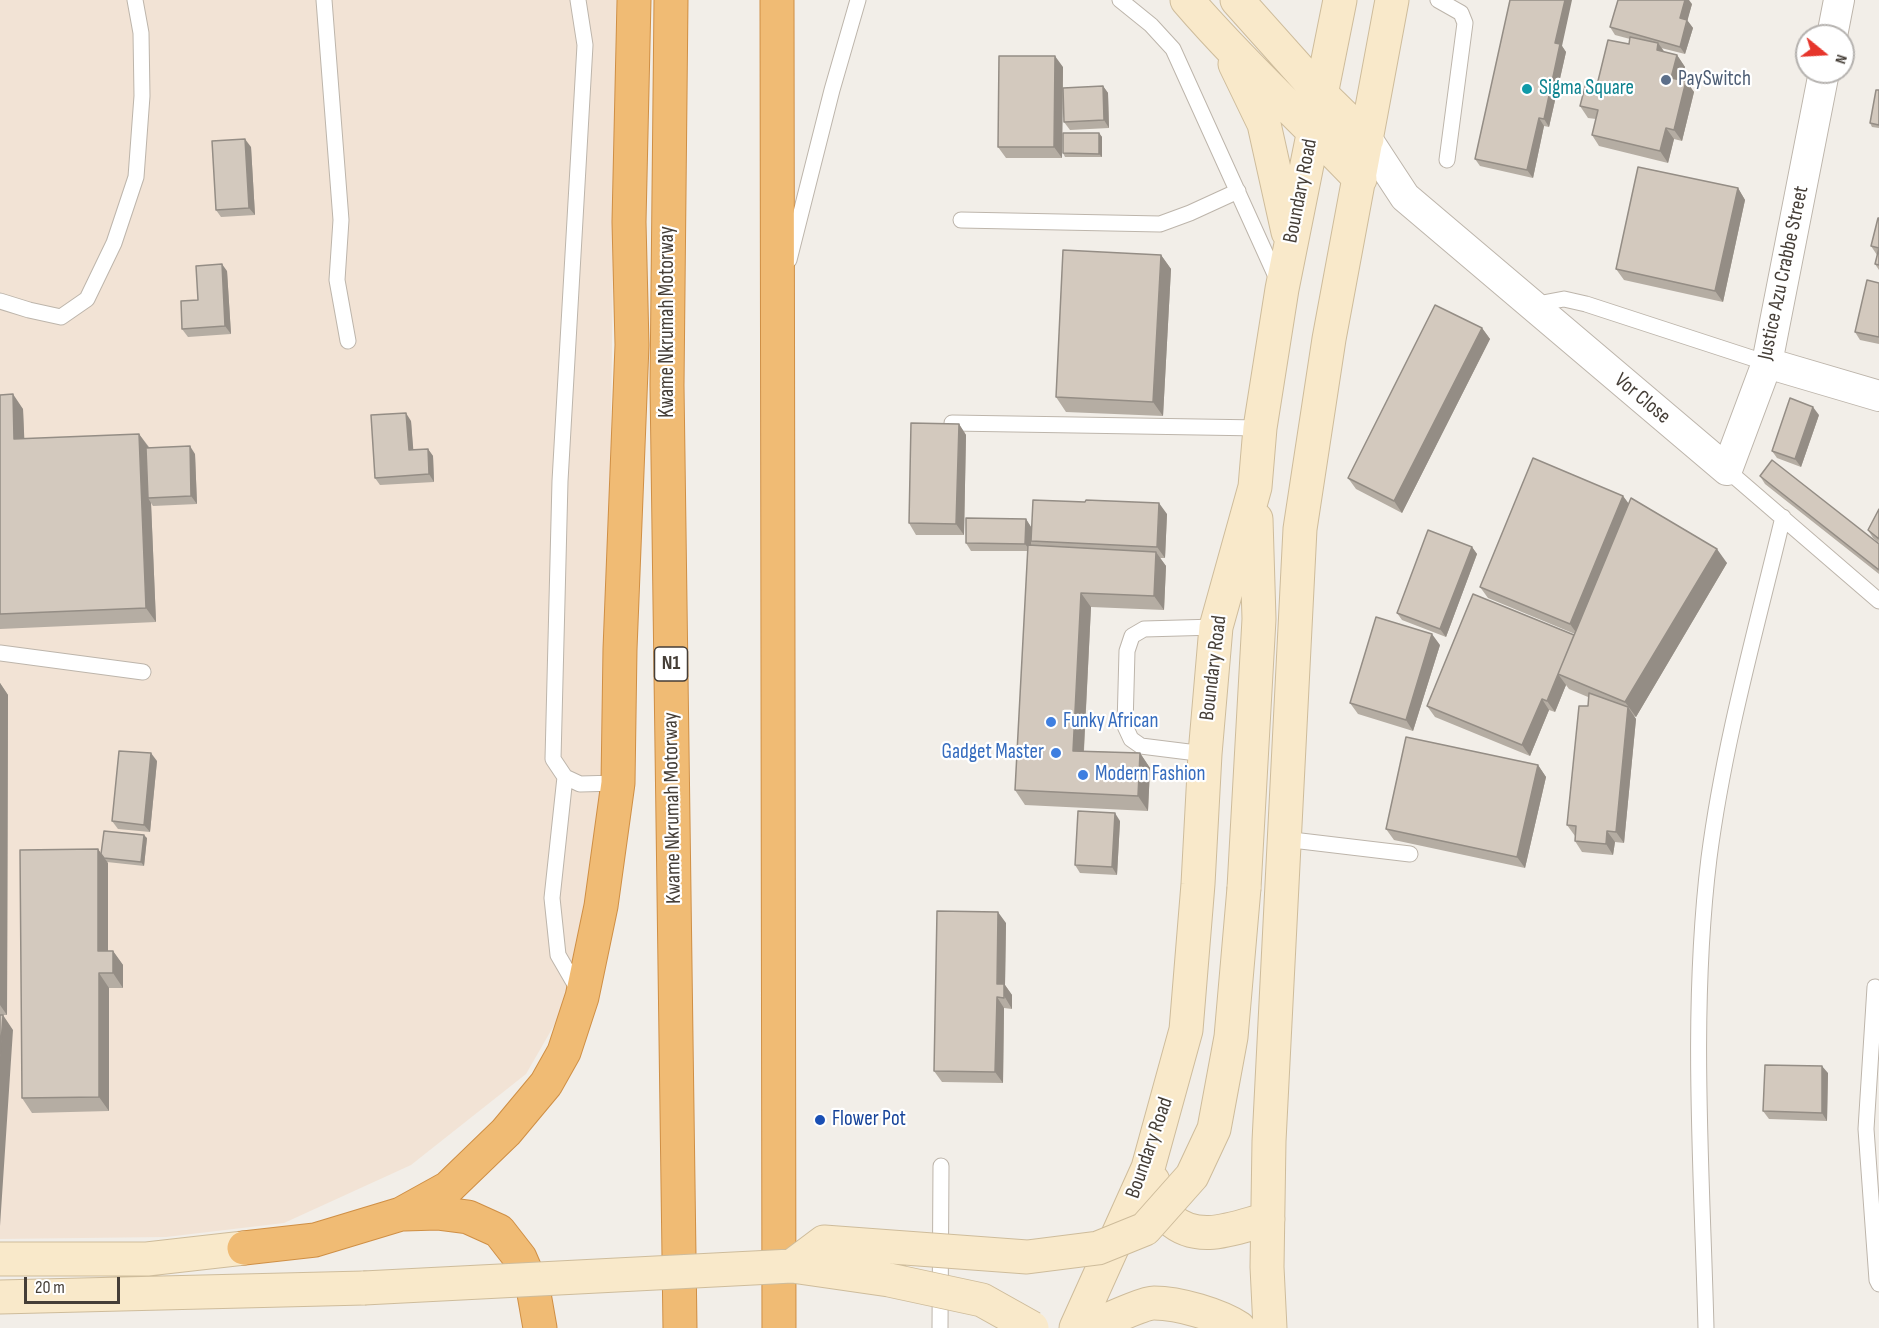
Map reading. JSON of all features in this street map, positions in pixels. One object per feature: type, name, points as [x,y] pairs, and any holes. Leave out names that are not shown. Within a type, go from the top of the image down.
[{"type":"highway","points":[[244,1248],[315,1240],[401,1214],[448,1188],[506,1132],[546,1084],[564,1052],[582,997],[601,906],[618,783],[620,649],[632,345],[629,222],[634,0]]},
{"type":"highway","name":"Kwame Nkrumah Motorway","points":[[670,0],[667,385],[680,1328]]},
{"type":"highway","points":[[777,0],[779,1328]]},
{"type":"highway","points":[[401,1214],[437,1213],[468,1217],[499,1231],[520,1258],[533,1288],[540,1328]]},
{"type":"main road","points":[[1187,0],[1221,39],[1313,129],[1360,179]]},
{"type":"main road","points":[[1237,0],[1320,93],[1367,139]]},
{"type":"main road","name":"Boundary Road","points":[[1076,1328],[1148,1168],[1186,1030],[1198,884],[1204,754],[1216,627],[1255,487],[1260,428],[1282,289],[1340,0]]},
{"type":"main road","points":[[1270,1328],[1267,1268],[1269,1141],[1300,529],[1329,339],[1392,0]]},
{"type":"main road","points":[[1221,39],[1242,77],[1263,124],[1291,243]]},
{"type":"main road","points":[[792,1266],[824,1242],[1027,1257],[1098,1248],[1145,1229],[1192,1176],[1214,1129],[1231,1037],[1244,888],[1259,619],[1255,487]]},
{"type":"main road","points":[[1148,1168],[1169,1218],[1183,1227],[1210,1234],[1268,1219]]},
{"type":"main road","points":[[0,1259],[147,1259],[244,1248]]},
{"type":"main road","points":[[0,1297],[364,1288],[792,1266],[889,1280],[982,1300],[1032,1328]]},
{"type":"main road","points":[[1088,1328],[1153,1303],[1189,1309],[1226,1320],[1239,1328]]},
{"type":"street","points":[[1834,24],[1839,0]]},
{"type":"street","name":"Justice Azu Crabbe Street","points":[[1727,470],[1767,363],[1822,84]]},
{"type":"street","name":"Vor Close","points":[[1367,139],[1405,197],[1727,470]]},
{"type":"street","name":"Vor Close","points":[[1360,179],[1405,197]]},
{"type":"street","points":[[1767,363],[1879,396]]},
{"type":"lane","points":[[0,301],[61,317],[87,299],[114,243],[136,177],[142,96],[141,33],[135,0]]},
{"type":"lane","points":[[324,0],[341,220],[337,279],[348,341]]},
{"type":"lane","points":[[578,0],[585,45],[560,481],[553,759],[565,777],[580,784],[618,783]]},
{"type":"lane","points":[[777,306],[832,90],[858,0]]},
{"type":"lane","points":[[1120,0],[1151,25],[1173,49],[1282,289]]},
{"type":"lane","points":[[1438,0],[1461,13],[1466,23],[1447,160]]},
{"type":"lane","points":[[961,220],[1160,224],[1238,191]]},
{"type":"lane","points":[[1532,305],[1564,299],[1586,304],[1767,363]]},
{"type":"lane","points":[[952,423],[1260,428]]},
{"type":"lane","name":"Vor Close","points":[[1727,470],[1879,601]]},
{"type":"lane","points":[[1706,1328],[1697,1028],[1709,859],[1721,777],[1783,517]]},
{"type":"lane","points":[[1204,754],[1141,746],[1131,739],[1125,726],[1127,651],[1132,636],[1144,629],[1216,627]]},
{"type":"lane","points":[[0,653],[143,672]]},
{"type":"lane","points":[[565,777],[552,898],[558,955],[582,997]]},
{"type":"lane","points":[[1284,839],[1410,854]]},
{"type":"lane","points":[[1875,987],[1866,1129],[1879,1284]]},
{"type":"lane","points":[[940,1328],[941,1166]]},
{"type":"shaded area","points":[[0,0],[616,0],[607,776],[583,975],[526,1074],[411,1165],[284,1223],[166,1237],[0,1239]]},
{"type":"building","name":"Sigma Square","points":[[1510,0],[1565,0],[1555,43],[1560,44],[1544,119],[1539,118],[1527,170],[1475,159]]},
{"type":"building","points":[[1618,0],[1685,0],[1680,18],[1687,20],[1680,47],[1610,27]]},
{"type":"building","points":[[1630,37],[1658,43],[1657,50],[1677,55],[1671,78],[1686,81],[1674,130],[1666,128],[1660,151],[1592,135],[1598,110],[1580,106],[1586,83],[1597,85],[1608,40],[1629,44]]},
{"type":"building","points":[[999,56],[1055,56],[1054,147],[998,147]]},
{"type":"building","points":[[1103,86],[1104,120],[1064,122],[1063,88]]},
{"type":"building","points":[[1876,90],[1879,90],[1879,125],[1870,123]]},
{"type":"building","points":[[1063,133],[1099,133],[1099,154],[1063,153]]},
{"type":"building","points":[[245,139],[249,208],[216,210],[212,141]]},
{"type":"building","points":[[1638,167],[1738,188],[1715,291],[1616,269]]},
{"type":"building","points":[[1879,218],[1879,248],[1871,246]]},
{"type":"building","points":[[1879,248],[1879,265],[1875,264]]},
{"type":"building","points":[[1063,250],[1161,255],[1153,402],[1056,397]]},
{"type":"building","points":[[222,264],[225,326],[182,329],[181,301],[198,300],[196,266]]},
{"type":"building","points":[[1867,280],[1879,283],[1879,337],[1855,332]]},
{"type":"building","points":[[1435,305],[1482,328],[1394,501],[1348,478]]},
{"type":"building","points":[[13,394],[14,439],[139,434],[146,608],[0,614],[0,395]]},
{"type":"building","points":[[1790,398],[1813,407],[1795,459],[1772,451]]},
{"type":"building","points":[[406,413],[409,450],[428,449],[429,474],[375,478],[371,415]]},
{"type":"building","points":[[911,423],[959,424],[956,524],[909,523]]},
{"type":"building","points":[[190,446],[191,496],[148,498],[146,448]]},
{"type":"building","points":[[1533,458],[1623,496],[1570,624],[1480,587]]},
{"type":"building","points":[[1772,460],[1879,544],[1879,570],[1760,476]]},
{"type":"building","points":[[1631,498],[1717,549],[1625,702],[1558,674]]},
{"type":"building","points":[[1033,500],[1159,503],[1157,547],[1031,541]]},
{"type":"building","points":[[1879,509],[1879,539],[1868,530]]},
{"type":"building","points":[[966,518],[1026,519],[1025,544],[966,543]]},
{"type":"building","points":[[1428,530],[1472,547],[1440,629],[1397,613]]},
{"type":"building","points":[[1028,545],[1156,552],[1154,596],[1081,593],[1073,751],[1140,753],[1138,796],[1015,790]]},
{"type":"building","points":[[1473,594],[1574,635],[1547,701],[1542,699],[1522,745],[1427,706]]},
{"type":"building","points":[[1376,617],[1432,634],[1406,720],[1350,703]]},
{"type":"building","points":[[1589,693],[1628,707],[1616,832],[1607,831],[1606,844],[1575,841],[1576,826],[1567,825],[1579,706],[1588,706]]},
{"type":"building","points":[[1406,737],[1538,765],[1517,857],[1386,829]]},
{"type":"building","points":[[119,751],[151,753],[144,825],[112,821]]},
{"type":"building","points":[[1078,811],[1115,813],[1112,867],[1075,865]]},
{"type":"building","points":[[104,831],[144,835],[141,862],[104,858],[101,854]]},
{"type":"building","points":[[98,849],[98,951],[113,951],[113,973],[99,973],[99,1097],[22,1098],[20,850]]},
{"type":"building","points":[[937,911],[998,912],[997,984],[1004,984],[1004,998],[997,997],[995,1072],[934,1071]]},
{"type":"building","points":[[0,1015],[3,1015],[0,1057]]},
{"type":"building","points":[[1765,1065],[1822,1066],[1822,1113],[1763,1111]]},
{"type":"place","name":"PaySwitch","points":[[1666,80]]},
{"type":"place","name":"Sigma Square","points":[[1527,89]]},
{"type":"place","name":"Funky African","points":[[1051,722]]},
{"type":"place","name":"Gadget Master","points":[[1056,753]]},
{"type":"place","name":"Modern Fashion","points":[[1083,775]]},
{"type":"place","name":"Flower Pot","points":[[820,1120]]}]
